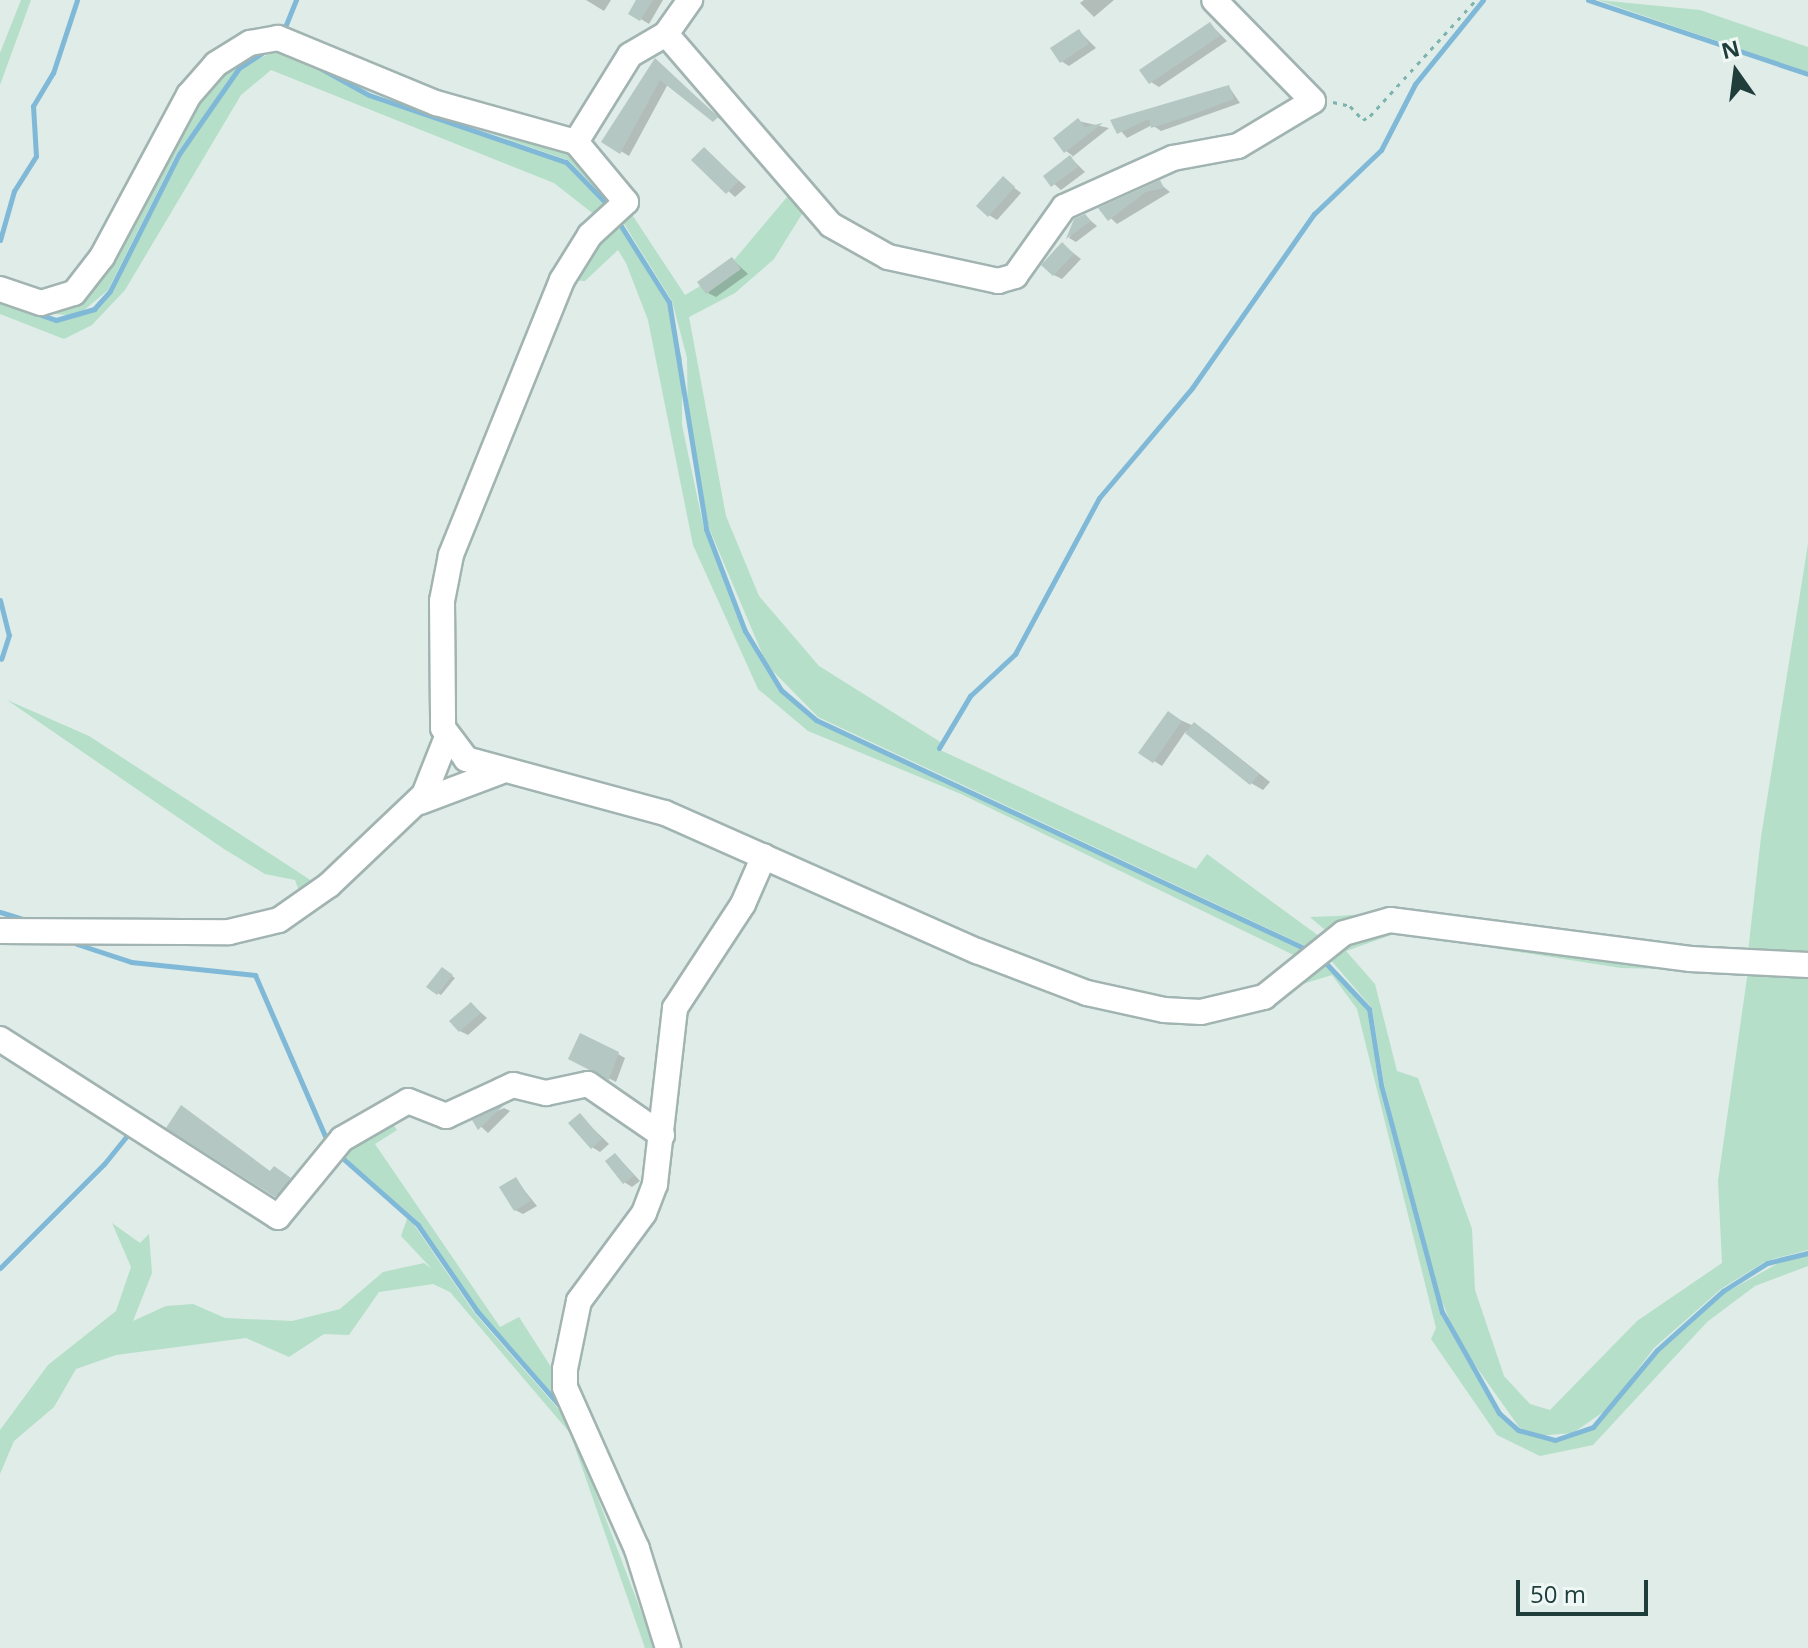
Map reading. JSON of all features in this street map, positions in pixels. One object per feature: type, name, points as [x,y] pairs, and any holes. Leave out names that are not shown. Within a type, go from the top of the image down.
[{"type":"street","points":[[576,142],[630,55],[666,34],[690,0]]},
{"type":"street","points":[[666,34],[831,225],[888,257],[998,281],[1015,276],[1064,207],[1173,158],[1238,146],[1313,101],[1214,0]]},
{"type":"street","points":[[0,289],[41,303],[74,293],[102,257],[189,95],[216,64],[250,43],[278,38],[436,103],[576,142],[623,194],[550,304],[451,555],[442,601],[447,737],[431,781],[411,807],[311,900],[260,926],[0,931]]},
{"type":"street","points":[[447,737],[466,759],[500,772],[611,794],[764,856],[977,951],[1087,993],[1151,1008],[1237,1006],[1276,991],[1356,928],[1412,919],[1690,959],[1808,965]]},
{"type":"street","points":[[411,807],[500,772]]},
{"type":"street","points":[[668,1648],[637,1549],[565,1387],[579,1301],[644,1213],[662,1135],[675,1008],[743,904],[764,856]]},
{"type":"street","points":[[0,1039],[278,1217],[342,1139],[408,1101],[446,1116],[513,1085],[546,1093],[588,1084],[662,1135]]},
{"type":"path","points":[[1313,101],[1370,116],[1476,0]]},
{"type":"green space","points":[[21,0],[31,0],[0,85],[0,53]]},
{"type":"green space","points":[[1598,0],[1700,10],[1808,47],[1808,72]]},
{"type":"green space","points":[[262,43],[575,145],[607,177],[613,207],[568,160],[370,92],[273,48],[248,55],[177,153],[108,290],[77,316],[33,312],[65,303],[192,97]]},
{"type":"green space","points":[[273,52],[304,60],[368,96],[566,164],[610,210],[600,219],[554,183],[271,70],[241,95],[125,290],[92,325],[64,339],[0,314],[0,301],[56,321],[94,309],[111,292],[180,155],[241,68]]},
{"type":"green space","points":[[793,190],[807,206],[774,259],[735,293],[689,317],[726,516],[759,596],[819,666],[942,743],[938,749],[1196,869],[1207,854],[1323,939],[1314,950],[818,717],[767,665],[709,528],[688,425],[687,358],[672,301],[621,219],[629,210],[685,295],[724,272]]},
{"type":"green space","points":[[614,217],[667,303],[682,359],[682,425],[704,529],[743,632],[779,691],[815,722],[1230,912],[1309,953],[1306,961],[961,794],[808,731],[758,689],[693,545],[648,320],[626,263],[618,250],[585,281],[566,280]]},
{"type":"green space","points":[[1808,544],[1808,960],[1747,961],[1761,837]]},
{"type":"green space","points":[[7,700],[89,736],[315,883],[299,891],[295,880],[265,874]]},
{"type":"green space","points":[[1383,913],[1331,935],[1310,917],[1337,916]]},
{"type":"green space","points":[[1412,924],[1645,961],[1808,970],[1808,1250],[1766,1261],[1721,1289],[1654,1348],[1609,1408],[1573,1433],[1536,1436],[1519,1427],[1458,1341],[1435,1284],[1384,1084],[1372,1008],[1329,958],[1355,936]],"holes":[[[1397,933],[1621,968],[1748,971],[1718,1181],[1722,1263],[1637,1321],[1550,1410],[1530,1404],[1504,1376],[1475,1290],[1472,1229],[1418,1078],[1397,1071],[1375,984],[1346,951]]]},
{"type":"green space","points":[[1324,963],[1367,1009],[1379,1086],[1440,1313],[1497,1414],[1516,1431],[1555,1442],[1594,1429],[1658,1351],[1725,1293],[1784,1260],[1808,1255],[1808,1266],[1755,1286],[1707,1322],[1593,1445],[1540,1456],[1497,1435],[1431,1339],[1436,1328],[1357,1009],[1332,975],[1296,986]]},
{"type":"green space","points":[[386,1115],[397,1130],[375,1144],[500,1327],[519,1317],[560,1381],[636,1572],[571,1415],[479,1310],[420,1223],[334,1148]]},
{"type":"green space","points":[[408,1216],[476,1315],[568,1420],[655,1648],[645,1648],[570,1433],[450,1292],[433,1284],[379,1292],[349,1335],[324,1334],[289,1357],[246,1338],[116,1355],[76,1369],[54,1407],[14,1441],[0,1474],[0,1430],[48,1365],[116,1311],[131,1267],[112,1223],[140,1243],[149,1234],[152,1273],[133,1321],[166,1306],[193,1304],[225,1318],[292,1321],[340,1309],[383,1272],[424,1263],[432,1269],[401,1236]]},
{"type":"building","points":[[636,0],[653,0],[640,21],[628,14]]},
{"type":"building","points":[[1210,22],[1220,36],[1149,84],[1139,70]]},
{"type":"building","points":[[1079,29],[1089,44],[1060,63],[1050,48]]},
{"type":"building","points":[[655,58],[718,117],[713,122],[660,80],[620,154],[601,142]]},
{"type":"building","points":[[1229,85],[1234,99],[1151,128],[1149,119],[1117,134],[1110,120]]},
{"type":"building","points":[[1078,118],[1085,127],[1103,123],[1064,153],[1053,138]]},
{"type":"building","points":[[704,147],[739,181],[726,194],[691,160]]},
{"type":"building","points":[[1070,155],[1078,167],[1051,187],[1043,176]]},
{"type":"building","points":[[1003,176],[1015,187],[988,217],[976,206]]},
{"type":"building","points":[[1160,180],[1164,188],[1146,192],[1108,221],[1098,208]]},
{"type":"building","points":[[1085,214],[1091,221],[1066,239],[1074,219]]},
{"type":"building","points":[[1062,242],[1074,254],[1053,276],[1041,265]]},
{"type":"building","points":[[732,257],[741,269],[706,294],[697,282]]},
{"type":"building","points":[[1168,711],[1182,721],[1153,763],[1138,753]]},
{"type":"building","points":[[1194,722],[1259,774],[1250,785],[1185,733]]},
{"type":"building","points":[[442,967],[453,975],[437,995],[426,987]]},
{"type":"building","points":[[471,1002],[481,1013],[459,1032],[449,1021]]},
{"type":"building","points":[[580,1033],[619,1052],[609,1080],[568,1059]]},
{"type":"building","points":[[181,1105],[270,1171],[274,1166],[291,1178],[275,1197],[166,1128]]},
{"type":"building","points":[[504,1105],[478,1130],[472,1120]]},
{"type":"building","points":[[580,1113],[602,1139],[591,1149],[568,1123]]},
{"type":"building","points":[[615,1153],[634,1176],[623,1184],[605,1161]]},
{"type":"building","points":[[516,1177],[531,1201],[514,1211],[499,1187]]},
{"type":"waterway","points":[[0,240],[14,191],[36,156],[33,106],[53,73],[77,0]]},
{"type":"waterway","points":[[283,32],[296,0]]},
{"type":"waterway","points":[[939,748],[970,696],[1015,654],[1099,498],[1192,388],[1314,214],[1381,150],[1415,84],[1483,0]]},
{"type":"waterway","points":[[1588,0],[1808,74]]},
{"type":"waterway","points":[[12,305],[56,320],[94,309],[110,291],[179,154],[239,68],[262,53]]},
{"type":"waterway","points":[[320,68],[369,95],[566,162],[609,206]]},
{"type":"waterway","points":[[616,218],[669,302],[706,529],[745,631],[781,690],[816,720],[1310,951]]},
{"type":"waterway","points":[[0,600],[9,635],[1,659]]},
{"type":"waterway","points":[[0,912],[26,920]]},
{"type":"waterway","points":[[77,944],[131,962],[255,975],[328,1143]]},
{"type":"waterway","points":[[1322,959],[1369,1009],[1381,1085],[1442,1312],[1499,1413],[1518,1430],[1555,1440],[1593,1427],[1657,1350],[1723,1291],[1767,1263],[1808,1253]]},
{"type":"waterway","points":[[0,1268],[104,1164],[127,1136],[123,1130]]},
{"type":"waterway","points":[[339,1155],[418,1225],[477,1311],[566,1413]]},
{"type":"waterway","points":[[606,1507],[630,1564]]}]
